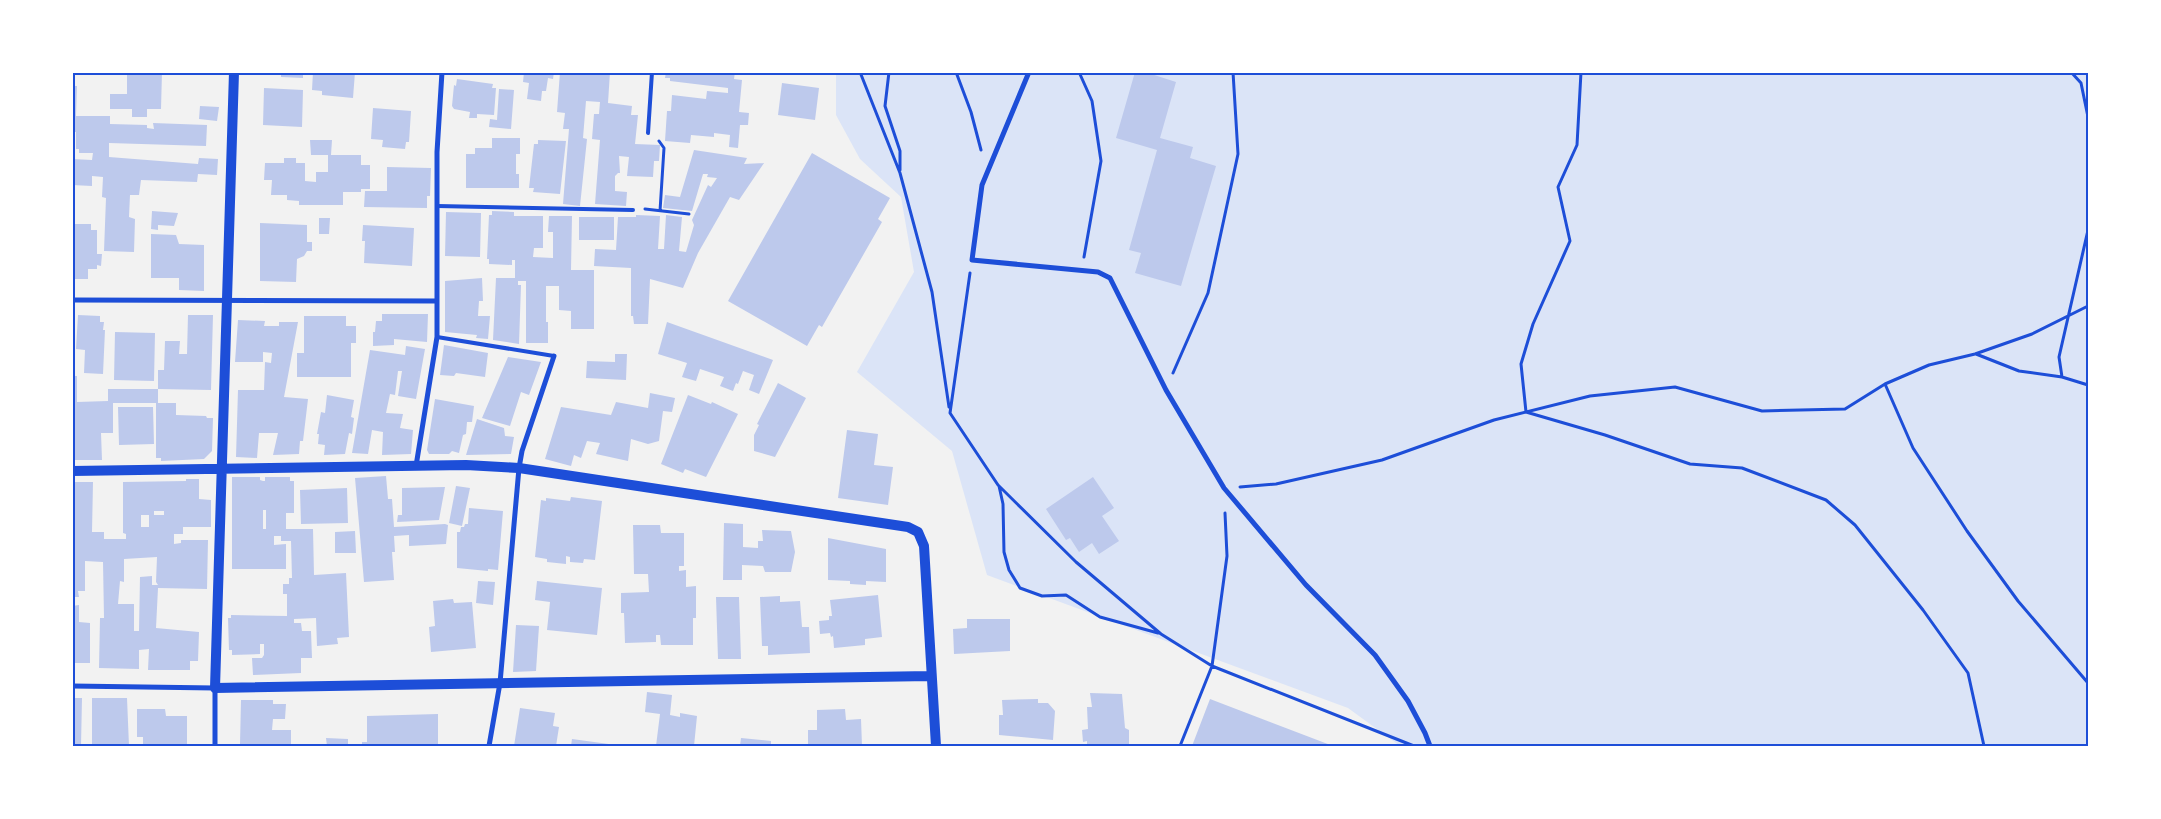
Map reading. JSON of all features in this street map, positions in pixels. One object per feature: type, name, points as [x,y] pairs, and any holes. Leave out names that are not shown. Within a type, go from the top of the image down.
[{"type":"main road","points":[[234,72],[215,688],[930,676]]},
{"type":"main road","points":[[72,471],[466,465],[518,468],[908,527],[918,532],[924,546],[930,676],[936,746]]},
{"type":"street","points":[[416,466],[436,337],[438,152],[442,72]]},
{"type":"street","points":[[1029,72],[982,185],[972,260],[1102,273],[1110,278],[1166,390],[1224,488],[1306,585],[1375,655],[1408,701],[1430,746]]},
{"type":"street","points":[[72,300],[436,301]]},
{"type":"street","points":[[489,746],[500,682],[518,468],[554,356]]},
{"type":"street","points":[[72,686],[215,688],[214,746]]},
{"type":"lane","points":[[648,132],[652,72]]},
{"type":"lane","points":[[437,206],[633,210]]},
{"type":"lane","points":[[436,337],[554,356]]},
{"type":"path","points":[[860,72],[900,173],[932,292],[950,413],[998,485],[1076,562],[1161,634],[1212,666],[1414,746]]},
{"type":"path","points":[[889,72],[885,106],[900,151],[900,173]]},
{"type":"path","points":[[956,72],[971,112],[988,172]]},
{"type":"path","points":[[1079,72],[1092,102],[1101,161],[1082,271]]},
{"type":"path","points":[[1166,390],[1208,292],[1238,154],[1233,72]]},
{"type":"path","points":[[1526,412],[1521,364],[1533,324],[1570,240],[1558,187],[1578,145],[1581,72]]},
{"type":"path","points":[[2071,72],[2082,83],[2088,117]]},
{"type":"path","points":[[648,132],[663,144],[664,148],[660,211]]},
{"type":"path","points":[[633,210],[689,214]]},
{"type":"path","points":[[2062,376],[2059,357],[2088,230]]},
{"type":"path","points":[[950,413],[972,260]]},
{"type":"path","points":[[1180,746],[1212,666],[1227,556],[1224,488],[1276,484],[1382,460],[1494,420],[1590,396],[1675,388],[1762,411],[1845,409],[1885,384],[1929,365],[1975,354],[2032,334],[2088,306]]},
{"type":"path","points":[[1975,354],[2018,370],[2062,376],[2088,384]]},
{"type":"path","points":[[1885,384],[1913,448],[1967,531],[2018,602],[2088,683]]},
{"type":"path","points":[[1526,412],[1605,435],[1690,464],[1742,468],[1826,500],[1855,525],[1923,610],[1968,674],[1984,746]]},
{"type":"path","points":[[998,485],[1003,504],[1004,552],[1009,570],[1020,588],[1042,596],[1066,595],[1100,617],[1161,634]]},
{"type":"shaded area","points":[[836,72],[2088,73],[2088,746],[1400,746],[1348,708],[987,575],[952,451],[857,372],[914,272],[901,197],[860,159],[836,115]]},
{"type":"building","points":[[127,72],[162,72],[161,109],[147,109],[147,117],[132,117],[132,109],[110,109],[110,94],[127,94]]},
{"type":"building","points":[[276,72],[303,72],[303,78],[281,77],[281,74]]},
{"type":"building","points":[[313,72],[355,72],[353,98],[322,95],[322,91],[312,90]]},
{"type":"building","points":[[524,72],[554,72],[553,79],[548,78],[546,91],[542,91],[541,101],[527,99],[529,83],[523,82]]},
{"type":"building","points":[[560,72],[610,72],[608,103],[632,106],[631,115],[638,115],[635,144],[660,145],[659,161],[654,161],[653,177],[627,176],[629,157],[619,156],[620,173],[615,176],[615,191],[627,192],[626,206],[595,204],[600,140],[592,139],[594,114],[599,114],[600,102],[586,101],[583,138],[587,139],[580,206],[563,204],[569,129],[563,129],[565,113],[557,112]]},
{"type":"building","points":[[666,72],[735,72],[734,79],[742,80],[739,112],[749,113],[748,125],[740,125],[738,148],[729,147],[730,135],[714,133],[714,137],[691,135],[690,143],[665,141],[667,111],[671,111],[672,95],[706,99],[707,91],[728,93],[728,88],[670,81],[670,78],[665,78]]},
{"type":"building","points":[[1135,72],[1145,72],[1176,82],[1160,138],[1193,147],[1190,158],[1216,166],[1181,286],[1135,273],[1141,253],[1129,250],[1157,150],[1116,138]]},
{"type":"building","points":[[72,77],[75,77],[74,86],[77,86],[76,116],[110,116],[110,124],[147,125],[147,128],[154,129],[153,123],[207,125],[206,146],[109,143],[109,157],[198,164],[199,158],[218,159],[217,175],[198,174],[197,182],[141,180],[139,195],[130,195],[129,217],[135,219],[134,252],[104,251],[106,198],[102,197],[103,177],[92,176],[92,186],[72,185],[72,159],[92,160],[93,153],[79,153],[79,149],[76,149],[76,132],[72,132]]},
{"type":"building","points":[[457,79],[493,84],[492,88],[496,88],[494,115],[477,114],[477,118],[469,118],[470,112],[454,109],[452,106],[454,85],[456,86]]},
{"type":"building","points":[[782,83],[819,88],[815,120],[778,115]]},
{"type":"building","points":[[264,88],[303,90],[302,127],[263,125]]},
{"type":"building","points":[[499,89],[514,90],[511,129],[489,127],[490,119],[497,120]]},
{"type":"building","points":[[200,106],[219,107],[217,121],[199,119]]},
{"type":"building","points":[[373,108],[411,111],[409,142],[406,142],[405,149],[382,147],[383,140],[371,139]]},
{"type":"building","points":[[492,138],[520,138],[520,154],[516,154],[516,174],[519,174],[519,188],[466,188],[466,154],[475,154],[475,148],[492,148]]},
{"type":"building","points":[[310,140],[332,140],[331,155],[361,155],[361,165],[370,165],[370,189],[361,189],[361,192],[343,192],[343,205],[299,205],[299,201],[287,200],[287,195],[271,195],[272,180],[264,180],[265,163],[284,163],[284,158],[296,158],[296,163],[305,163],[305,181],[316,182],[316,172],[328,172],[328,155],[311,155]]},
{"type":"building","points":[[538,140],[566,141],[560,194],[533,192],[534,188],[529,188],[534,144],[538,144]]},
{"type":"building","points":[[694,150],[747,158],[744,164],[764,163],[739,200],[730,197],[698,253],[683,288],[650,279],[648,324],[634,324],[633,316],[631,316],[631,268],[594,266],[595,249],[616,250],[618,217],[636,217],[636,215],[660,216],[658,249],[664,249],[666,215],[682,217],[679,251],[686,252],[694,225],[692,220],[708,185],[711,187],[717,178],[707,177],[708,174],[703,174],[692,211],[663,208],[665,195],[680,197]]},
{"type":"building","points":[[812,153],[890,198],[878,219],[882,222],[822,327],[819,325],[807,346],[728,301]]},
{"type":"building","points":[[387,167],[431,168],[430,196],[427,196],[427,208],[364,207],[365,191],[387,191]]},
{"type":"building","points":[[152,211],[178,213],[174,226],[158,225],[158,230],[151,229]]},
{"type":"building","points":[[492,211],[514,212],[514,216],[543,216],[543,248],[534,248],[533,257],[553,258],[553,232],[548,232],[549,216],[572,216],[571,270],[594,270],[594,329],[571,329],[571,311],[559,310],[559,286],[546,286],[548,343],[526,343],[526,281],[518,281],[518,285],[521,285],[519,344],[493,340],[496,278],[515,278],[515,260],[512,260],[512,265],[489,264],[489,259],[487,259],[489,215],[492,215]]},
{"type":"building","points":[[446,212],[481,213],[480,257],[445,256]]},
{"type":"building","points":[[579,217],[614,217],[614,240],[579,240]]},
{"type":"building","points":[[319,218],[330,218],[329,234],[319,234]]},
{"type":"building","points":[[260,223],[307,225],[307,242],[312,242],[312,251],[307,251],[304,256],[297,259],[296,282],[260,281]]},
{"type":"building","points":[[72,224],[91,224],[91,230],[97,230],[97,254],[102,254],[101,266],[97,265],[97,269],[88,269],[88,279],[72,279]]},
{"type":"building","points":[[363,225],[414,228],[412,266],[364,263],[365,241],[362,241]]},
{"type":"building","points":[[151,234],[176,235],[179,244],[204,245],[204,291],[179,290],[179,278],[151,278]]},
{"type":"building","points":[[482,278],[483,301],[479,301],[478,316],[490,316],[488,339],[476,338],[477,335],[445,332],[445,281]]},
{"type":"building","points":[[382,314],[428,314],[427,342],[394,339],[394,345],[373,346],[373,332],[375,332],[376,321],[382,321]]},
{"type":"building","points":[[78,315],[100,316],[100,322],[104,322],[103,374],[84,373],[85,350],[76,349]]},
{"type":"building","points":[[188,315],[213,315],[211,390],[158,389],[158,370],[164,370],[165,341],[180,341],[179,354],[187,354]]},
{"type":"building","points":[[304,316],[346,316],[346,326],[356,326],[356,343],[351,343],[351,377],[297,377],[297,353],[304,353]]},
{"type":"building","points":[[238,320],[265,321],[264,326],[279,326],[279,322],[298,322],[284,397],[308,399],[303,441],[300,441],[299,454],[273,455],[278,433],[259,433],[257,458],[236,457],[238,390],[264,390],[265,362],[271,363],[272,353],[263,352],[263,362],[235,362]]},
{"type":"building","points":[[667,322],[773,360],[759,394],[749,390],[754,375],[743,371],[733,391],[720,386],[724,377],[700,369],[696,381],[682,377],[687,363],[658,354]]},
{"type":"building","points":[[115,332],[155,333],[154,381],[114,380]]},
{"type":"building","points":[[444,345],[488,353],[485,377],[456,373],[454,376],[440,375]]},
{"type":"building","points":[[406,346],[425,349],[416,399],[398,396],[402,371],[398,371],[395,395],[390,394],[386,413],[403,414],[400,428],[413,430],[411,454],[382,455],[383,432],[372,430],[368,454],[352,453],[370,350],[405,355]]},
{"type":"building","points":[[615,354],[627,354],[626,380],[586,378],[587,361],[615,362]]},
{"type":"building","points":[[508,357],[541,362],[529,395],[521,392],[510,426],[482,418]]},
{"type":"building","points":[[72,376],[77,376],[77,402],[108,401],[108,389],[158,389],[158,403],[176,403],[176,415],[213,418],[212,451],[204,459],[161,461],[161,458],[156,458],[156,403],[113,403],[113,433],[101,433],[102,460],[72,460]]},
{"type":"building","points":[[778,383],[806,398],[775,457],[754,451],[754,435],[759,425],[757,424]]},
{"type":"building","points":[[650,393],[675,398],[672,412],[663,411],[659,441],[648,444],[631,439],[628,461],[596,454],[600,443],[587,441],[581,458],[574,455],[571,466],[545,459],[561,407],[611,415],[616,402],[648,408]]},
{"type":"building","points":[[327,395],[354,400],[351,417],[354,418],[352,434],[349,433],[345,454],[324,455],[325,445],[318,444],[319,434],[317,434],[321,412],[325,413]]},
{"type":"building","points":[[688,395],[711,404],[712,402],[738,414],[706,477],[685,469],[683,473],[661,464]]},
{"type":"building","points":[[435,399],[474,406],[472,422],[467,422],[466,434],[463,435],[459,453],[452,451],[449,454],[429,454],[427,450]]},
{"type":"building","points":[[118,407],[153,407],[154,444],[119,445]]},
{"type":"building","points":[[477,419],[504,428],[505,436],[514,437],[511,454],[466,455]]},
{"type":"building","points":[[847,430],[878,434],[874,465],[893,467],[888,505],[838,498]]},
{"type":"building","points":[[386,476],[388,499],[392,499],[394,527],[445,524],[448,525],[446,544],[409,546],[409,535],[394,536],[395,552],[392,552],[394,580],[364,582],[355,478]]},
{"type":"building","points":[[232,477],[260,477],[260,480],[265,481],[265,477],[290,477],[290,481],[294,481],[294,513],[286,513],[286,529],[313,529],[314,575],[346,573],[349,637],[337,638],[338,644],[317,646],[316,618],[294,619],[294,623],[301,623],[302,631],[311,631],[312,658],[301,658],[301,673],[253,675],[252,658],[262,658],[264,655],[264,644],[260,644],[260,654],[232,655],[232,650],[229,650],[228,618],[231,618],[231,615],[287,616],[287,594],[283,594],[283,584],[289,584],[289,578],[292,578],[291,541],[281,541],[281,536],[274,536],[274,545],[286,544],[286,569],[232,569]],"holes":[[[263,510],[266,510],[266,529],[263,529]]]},
{"type":"building","points":[[1093,477],[1114,508],[1102,516],[1119,541],[1099,554],[1092,543],[1079,552],[1070,538],[1066,540],[1046,509]]},
{"type":"building","points":[[186,479],[199,479],[199,499],[211,500],[211,527],[183,527],[183,534],[174,534],[174,544],[181,543],[181,540],[208,540],[207,589],[158,588],[156,628],[199,632],[198,661],[190,661],[190,670],[148,670],[149,649],[139,650],[139,669],[99,668],[100,618],[104,618],[103,562],[85,561],[85,591],[78,591],[79,597],[72,597],[72,482],[93,482],[92,532],[104,532],[104,539],[126,539],[126,534],[123,533],[123,482],[186,481]],"holes":[[[154,511],[164,511],[164,515],[154,515]],[[141,515],[149,515],[149,527],[141,527]],[[157,557],[156,582],[158,585],[152,585],[152,576],[140,577],[139,631],[134,631],[134,604],[118,604],[120,581],[124,582],[124,559]]]},
{"type":"building","points":[[456,486],[470,488],[462,526],[449,523]]},
{"type":"building","points":[[445,487],[439,520],[397,522],[398,515],[402,515],[402,488]]},
{"type":"building","points":[[347,488],[348,523],[301,524],[300,490]]},
{"type":"building","points":[[571,497],[602,501],[595,560],[584,559],[583,563],[570,562],[570,557],[566,556],[566,564],[547,562],[547,559],[535,557],[541,500],[546,501],[546,498],[570,501]]},
{"type":"building","points":[[469,508],[503,511],[498,570],[457,568],[457,532],[460,532],[461,527],[464,527],[465,524],[468,524]]},
{"type":"building","points":[[724,523],[743,524],[743,547],[758,548],[758,541],[763,541],[762,530],[791,531],[795,552],[791,572],[765,572],[763,566],[742,565],[742,580],[723,580]]},
{"type":"building","points":[[633,525],[660,525],[661,533],[684,533],[684,566],[679,566],[679,571],[686,570],[686,587],[696,586],[696,618],[693,618],[693,645],[661,645],[660,635],[656,635],[656,642],[625,643],[624,613],[621,613],[621,593],[649,592],[648,574],[634,574]]},
{"type":"building","points":[[355,531],[356,553],[335,553],[335,532]]},
{"type":"building","points":[[828,538],[886,549],[886,582],[866,581],[866,585],[850,584],[850,581],[828,580]]},
{"type":"building","points":[[478,581],[495,582],[493,605],[476,603]]},
{"type":"building","points":[[537,581],[602,588],[597,635],[547,630],[550,602],[535,600]]},
{"type":"building","points":[[878,595],[882,637],[865,639],[865,645],[834,648],[833,636],[831,637],[830,633],[820,634],[819,621],[829,620],[829,616],[832,616],[830,600]]},
{"type":"building","points":[[780,596],[780,602],[800,601],[802,627],[809,627],[810,653],[768,655],[768,646],[762,646],[760,597]]},
{"type":"building","points":[[716,597],[739,597],[741,659],[718,659]]},
{"type":"building","points":[[453,599],[454,603],[472,602],[476,648],[431,652],[429,627],[435,626],[433,601]]},
{"type":"building","points":[[79,605],[79,622],[90,623],[90,663],[72,663],[72,606]]},
{"type":"building","points":[[967,619],[1010,619],[1010,651],[954,654],[953,629],[967,628]]},
{"type":"building","points":[[516,625],[539,626],[536,671],[513,672]]},
{"type":"building","points":[[647,692],[672,695],[670,715],[680,717],[680,713],[697,716],[694,746],[656,746],[660,714],[645,712]]},
{"type":"building","points":[[1090,693],[1122,694],[1125,728],[1129,730],[1129,746],[1087,746],[1087,741],[1083,742],[1082,730],[1088,729],[1087,707],[1092,707]]},
{"type":"building","points":[[72,698],[82,698],[81,746],[72,746]]},
{"type":"building","points":[[92,698],[127,698],[129,746],[92,746]]},
{"type":"building","points":[[1038,699],[1038,703],[1048,703],[1055,711],[1053,740],[999,735],[999,715],[1003,715],[1002,700]]},
{"type":"building","points":[[1210,699],[1333,746],[1192,746]]},
{"type":"building","points":[[241,700],[273,700],[273,704],[286,704],[285,719],[273,719],[272,730],[291,730],[291,746],[248,746],[240,744]]},
{"type":"building","points":[[520,708],[555,713],[553,726],[559,727],[556,746],[514,746]]},
{"type":"building","points":[[137,709],[165,709],[166,716],[187,716],[187,746],[143,746],[143,737],[137,737]]},
{"type":"building","points":[[845,709],[846,720],[861,719],[862,746],[808,746],[808,730],[817,730],[817,710]]},
{"type":"building","points":[[438,714],[438,746],[362,746],[362,742],[367,742],[367,716]]},
{"type":"building","points":[[326,738],[348,739],[348,746],[327,746]]},
{"type":"building","points":[[741,738],[771,741],[771,746],[740,746]]},
{"type":"building","points":[[572,739],[616,745],[616,746],[571,746]]}]
